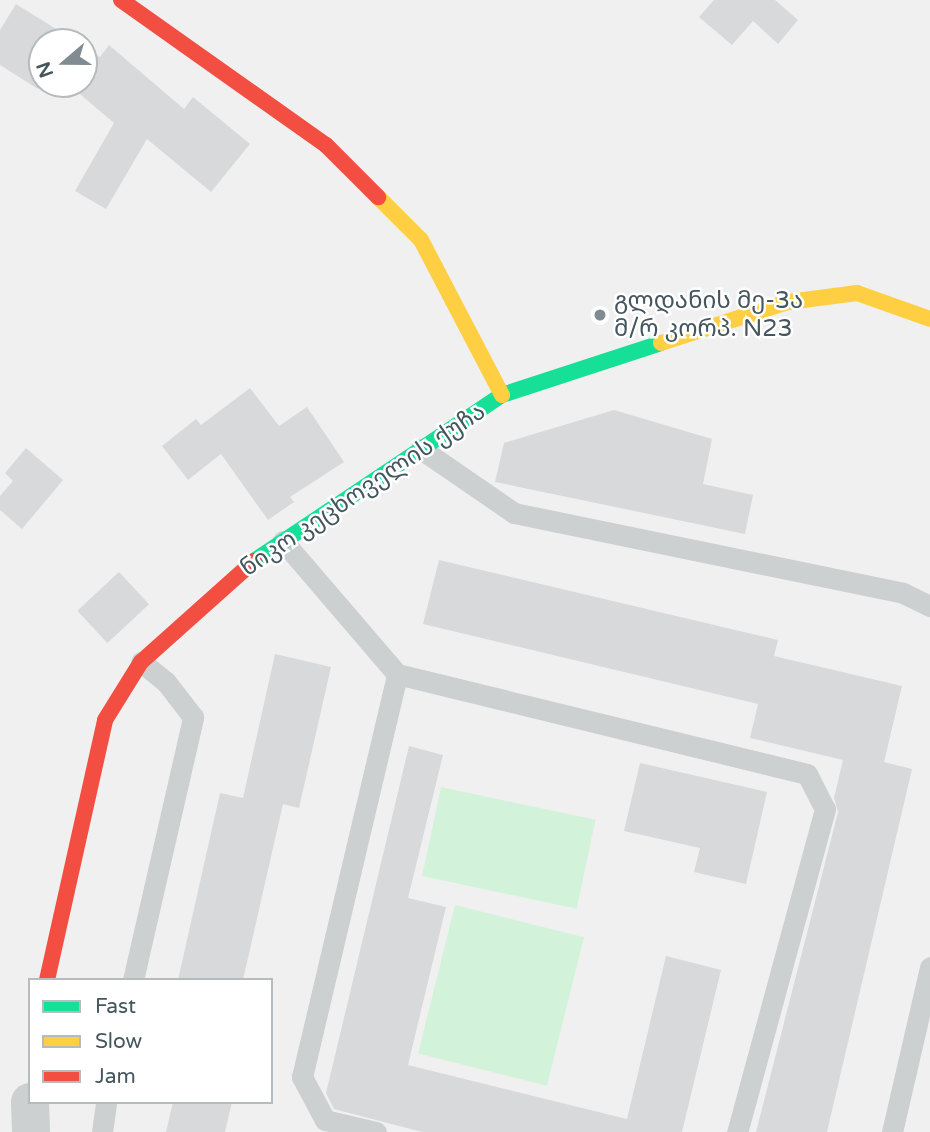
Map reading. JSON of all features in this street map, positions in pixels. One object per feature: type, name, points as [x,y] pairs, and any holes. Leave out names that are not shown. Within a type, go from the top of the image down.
[{"type":"street","points":[[121,0],[326,145],[421,240],[502,395]]},
{"type":"street","name":"ნიკო კეცხოველის ქუჩა","points":[[47,978],[105,720],[141,662],[247,566],[502,395],[788,302],[857,293],[930,319]]},
{"type":"street","points":[[30,1104],[31,1132]]},
{"type":"lane","points":[[421,449],[514,513],[903,593],[930,606]]},
{"type":"lane","points":[[283,541],[397,674],[807,774],[825,809],[737,1132]]},
{"type":"lane","points":[[133,978],[193,717],[166,682],[141,662]]},
{"type":"lane","points":[[376,1132],[325,1120],[302,1077],[397,674]]},
{"type":"lane","points":[[892,1132],[930,967]]},
{"type":"lane","points":[[102,1132],[106,1104]]},
{"type":"green space","points":[[441,787],[596,820],[577,909],[422,876]]},
{"type":"green space","points":[[455,905],[584,937],[547,1086],[418,1053]]},
{"type":"building","points":[[714,0],[775,0],[798,20],[778,44],[753,21],[732,45],[699,17]]},
{"type":"building","points":[[16,4],[55,28],[28,28],[28,83],[0,65],[0,30]]},
{"type":"building","points":[[109,45],[184,109],[193,97],[250,144],[211,192],[147,139],[106,209],[75,191],[114,123],[85,98],[98,98],[98,56],[100,57]]},
{"type":"building","points":[[250,388],[279,426],[307,407],[344,462],[290,497],[294,502],[268,520],[221,454],[188,480],[162,446],[196,419],[201,425]]},
{"type":"building","points":[[614,410],[712,439],[703,484],[753,495],[745,534],[495,482],[504,443]]},
{"type":"building","points":[[26,448],[63,480],[22,529],[0,510],[0,496],[13,481],[5,473]]},
{"type":"building","points":[[439,560],[778,640],[774,656],[902,686],[884,762],[912,769],[827,1132],[756,1132],[838,812],[834,798],[843,760],[750,738],[758,704],[423,624]]},
{"type":"building","points":[[119,572],[149,604],[107,643],[77,611]]},
{"type":"building","points":[[275,654],[331,667],[299,808],[283,804],[243,978],[178,978],[220,793],[243,798]]},
{"type":"building","points":[[409,746],[443,755],[408,898],[446,907],[408,1065],[627,1119],[666,956],[721,970],[682,1132],[422,1132],[334,1109],[326,1093]]},
{"type":"building","points":[[640,763],[767,792],[746,884],[694,872],[700,848],[624,831]]},
{"type":"building","points":[[173,1104],[232,1104],[225,1132],[166,1132]]},
{"type":"traffic: fast","points":[[254,561],[502,395],[661,343]]},
{"type":"traffic: slow","points":[[378,197],[421,240],[502,395]]},
{"type":"traffic: slow","points":[[661,343],[788,302],[857,293],[930,319]]},
{"type":"traffic: jam","points":[[121,0],[326,145],[378,197]]},
{"type":"traffic: jam","points":[[47,978],[105,720],[141,662],[254,561]]},
{"type":"place","name":"გლდანის მე-3ა მ/რ კორპ. N23","points":[[600,315]]}]
